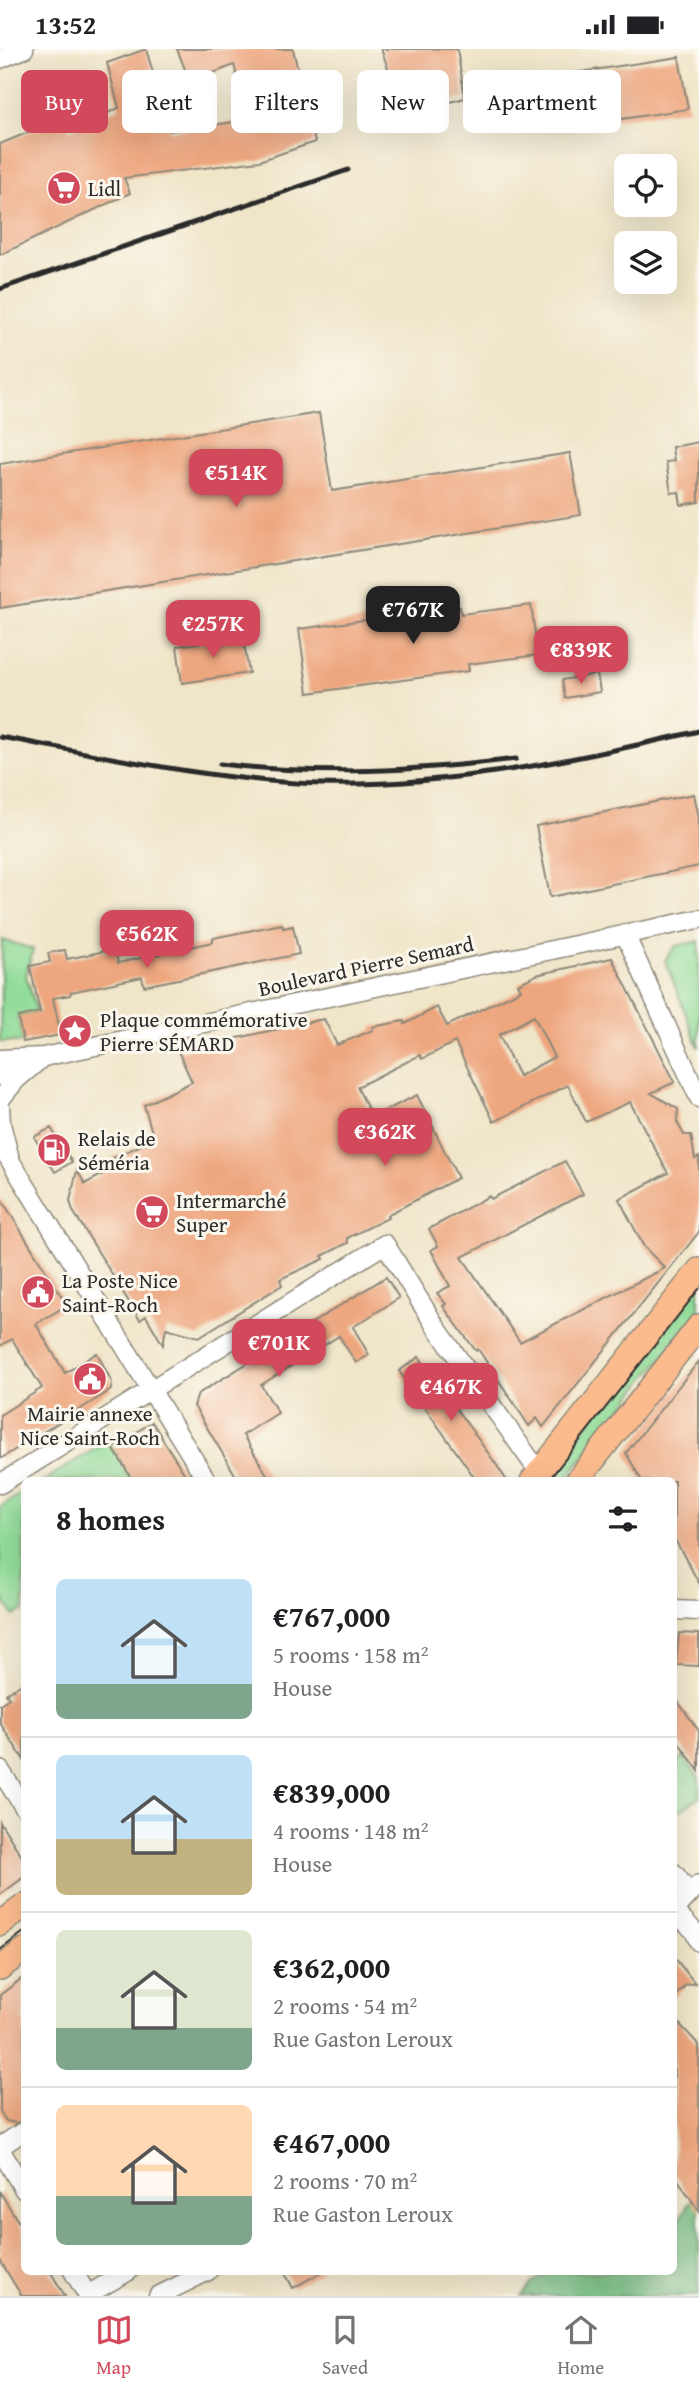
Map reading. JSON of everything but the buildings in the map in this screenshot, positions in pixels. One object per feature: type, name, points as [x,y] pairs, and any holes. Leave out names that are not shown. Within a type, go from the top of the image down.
[{"type":"main road","points":[[535,1476],[699,1270]]},
{"type":"main road","points":[[580,1477],[699,1326]]},
{"type":"main road","points":[[0,1924],[21,1908]]},
{"type":"main road","points":[[0,1968],[21,1952]]},
{"type":"street","points":[[0,58],[24,49]]},
{"type":"street","name":"Boulevard Pierre Semard","points":[[0,1059],[43,1057],[699,919]]},
{"type":"street","points":[[625,934],[699,1098]]},
{"type":"street","points":[[0,1100],[16,1080],[43,1057]]},
{"type":"street","name":"Boulevard Pierre Semard","points":[[0,1076],[43,1057]]},
{"type":"street","points":[[0,1106],[1,1124],[11,1161]]},
{"type":"street","points":[[0,1144],[205,1477]]},
{"type":"street","points":[[0,1484],[385,1244],[436,1328],[535,1476]]},
{"type":"street","points":[[677,1610],[699,1611]]},
{"type":"street","points":[[0,1770],[21,1802]]},
{"type":"street","points":[[677,1875],[694,1888],[677,1907]]},
{"type":"street","points":[[677,1913],[694,1931],[699,1942]]},
{"type":"street","points":[[21,2133],[0,2148],[21,2185]]},
{"type":"street","points":[[76,2275],[88,2295],[123,2275]]},
{"type":"street","points":[[158,2296],[200,2275]]},
{"type":"green space","points":[[2,940],[33,949],[26,975],[37,1013],[18,1017],[23,1042],[0,1042]]},
{"type":"green space","points":[[699,941],[699,1048],[665,960],[676,946]]},
{"type":"green space","points":[[699,1282],[699,1311],[567,1477],[546,1477]]},
{"type":"green space","points":[[108,1441],[131,1477],[50,1477]]},
{"type":"green space","points":[[21,1494],[21,1612],[14,1616],[0,1594],[0,1507]]},
{"type":"green space","points":[[684,1757],[699,1778],[699,1797],[680,1811],[677,1807],[677,1762]]},
{"type":"green space","points":[[699,2194],[699,2296],[522,2296],[531,2284],[545,2275],[677,2275],[677,2229],[691,2201]]},
{"type":"tram line","points":[[551,1477],[699,1289]]},
{"type":"tram line","points":[[0,1950],[21,1934]]},
{"type":"railway","points":[[0,289],[348,170]]},
{"type":"railway","points":[[0,737],[200,773],[281,782],[369,784],[512,769],[699,731]]},
{"type":"railway","points":[[220,764],[294,770],[368,771],[516,759]]},
{"type":"place","name":"Lidl","points":[[64,188]]},
{"type":"place","name":"Plaque commémorative Pierre SÉMARD","points":[[75,1031]]},
{"type":"place","name":"Relais de Séméria","points":[[54,1150]]},
{"type":"place","name":"Intermarché Super","points":[[152,1212]]},
{"type":"place","name":"La Poste Nice Saint-Roch","points":[[38,1292]]},
{"type":"place","name":"Mairie annexe Nice Saint-Roch","points":[[90,1379]]}]
